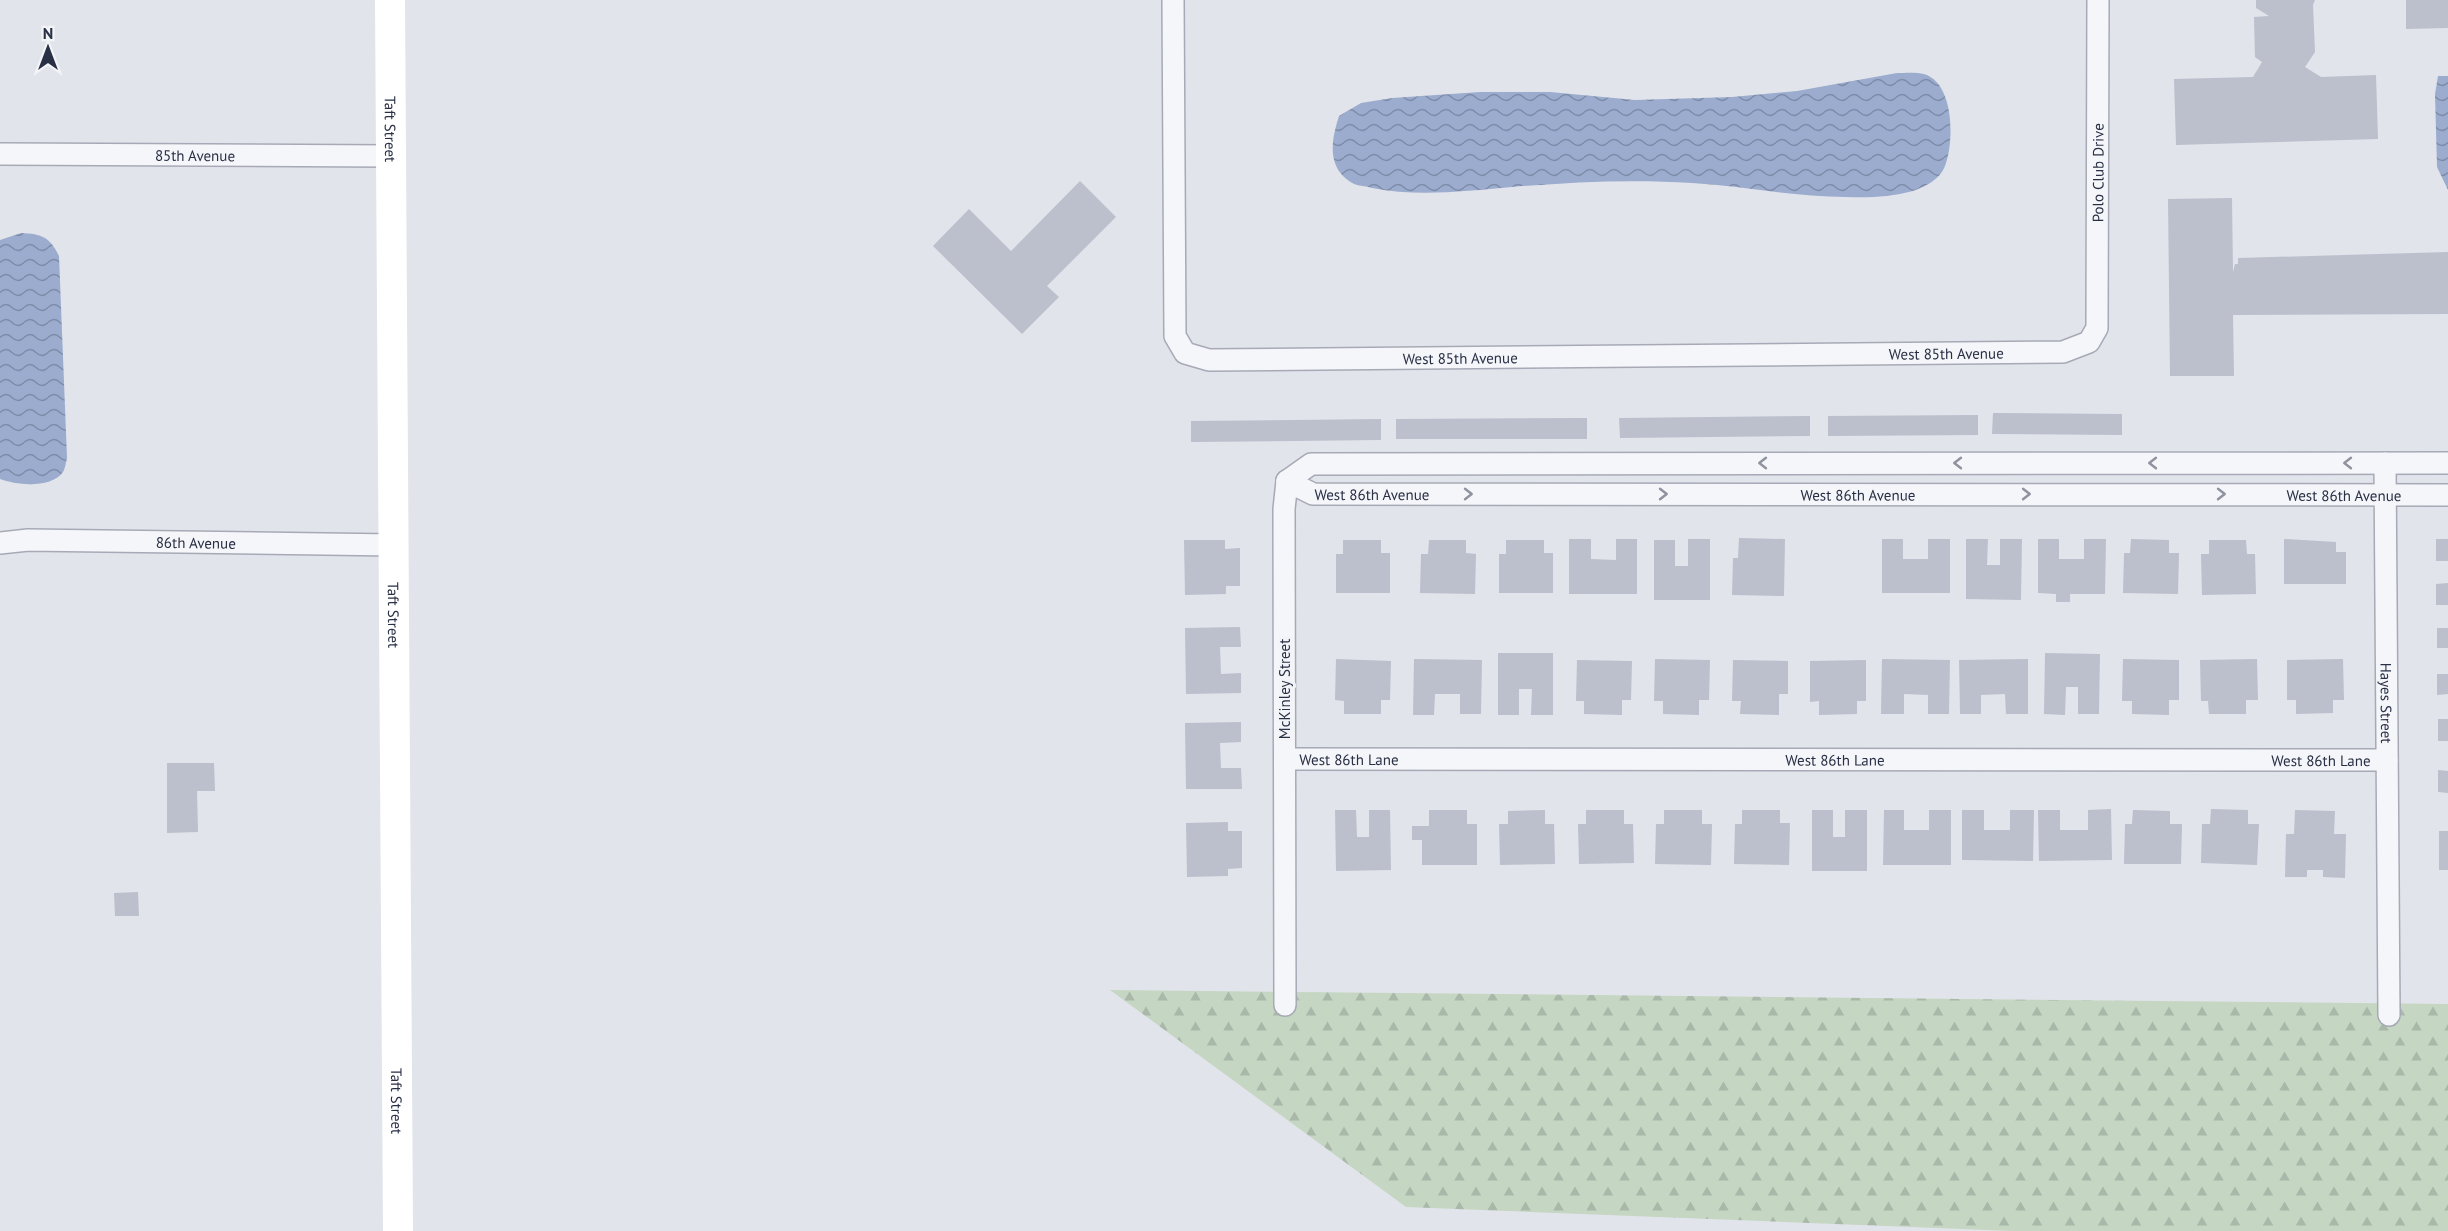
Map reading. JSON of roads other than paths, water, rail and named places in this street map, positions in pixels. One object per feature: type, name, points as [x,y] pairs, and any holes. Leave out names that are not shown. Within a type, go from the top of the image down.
[{"type":"main road","name":"Taft Street","points":[[390,0],[398,1231]]},
{"type":"street","name":"West 85th Avenue","points":[[1173,0],[1175,336],[1185,353],[1209,360],[1221,360],[2063,352],[2089,342]]},
{"type":"street","name":"Polo Club Drive","points":[[2089,342],[2097,328],[2098,0]]},
{"type":"street","name":"85th Avenue","points":[[0,154],[391,156]]},
{"type":"street","name":"Hayes Street","points":[[2385,463],[2389,1015]]},
{"type":"street","name":"West 86th Avenue","points":[[2448,463],[1311,464],[1287,481],[1313,494],[2448,495]]},
{"type":"street","name":"McKinley Street","points":[[1285,1005],[1284,509],[1287,481]]},
{"type":"street","name":"86th Avenue","points":[[0,543],[28,540],[394,545]]},
{"type":"street","name":"West 86th Lane","points":[[1285,759],[2387,760]]},
{"type":"water","points":[[1897,73],[1921,73],[1934,79],[1946,100],[1950,140],[1949,153],[1941,173],[1924,187],[1896,195],[1826,197],[1711,184],[1647,181],[1580,182],[1424,193],[1389,191],[1354,184],[1339,171],[1333,154],[1334,135],[1339,116],[1361,103],[1392,98],[1480,92],[1550,92],[1635,100],[1732,97],[1797,91]]},
{"type":"water","points":[[2438,76],[2448,76],[2448,190],[2437,167],[2435,94]]},
{"type":"water","points":[[21,233],[35,234],[49,241],[59,256],[67,458],[64,471],[58,477],[33,484],[0,479],[0,240]]}]
